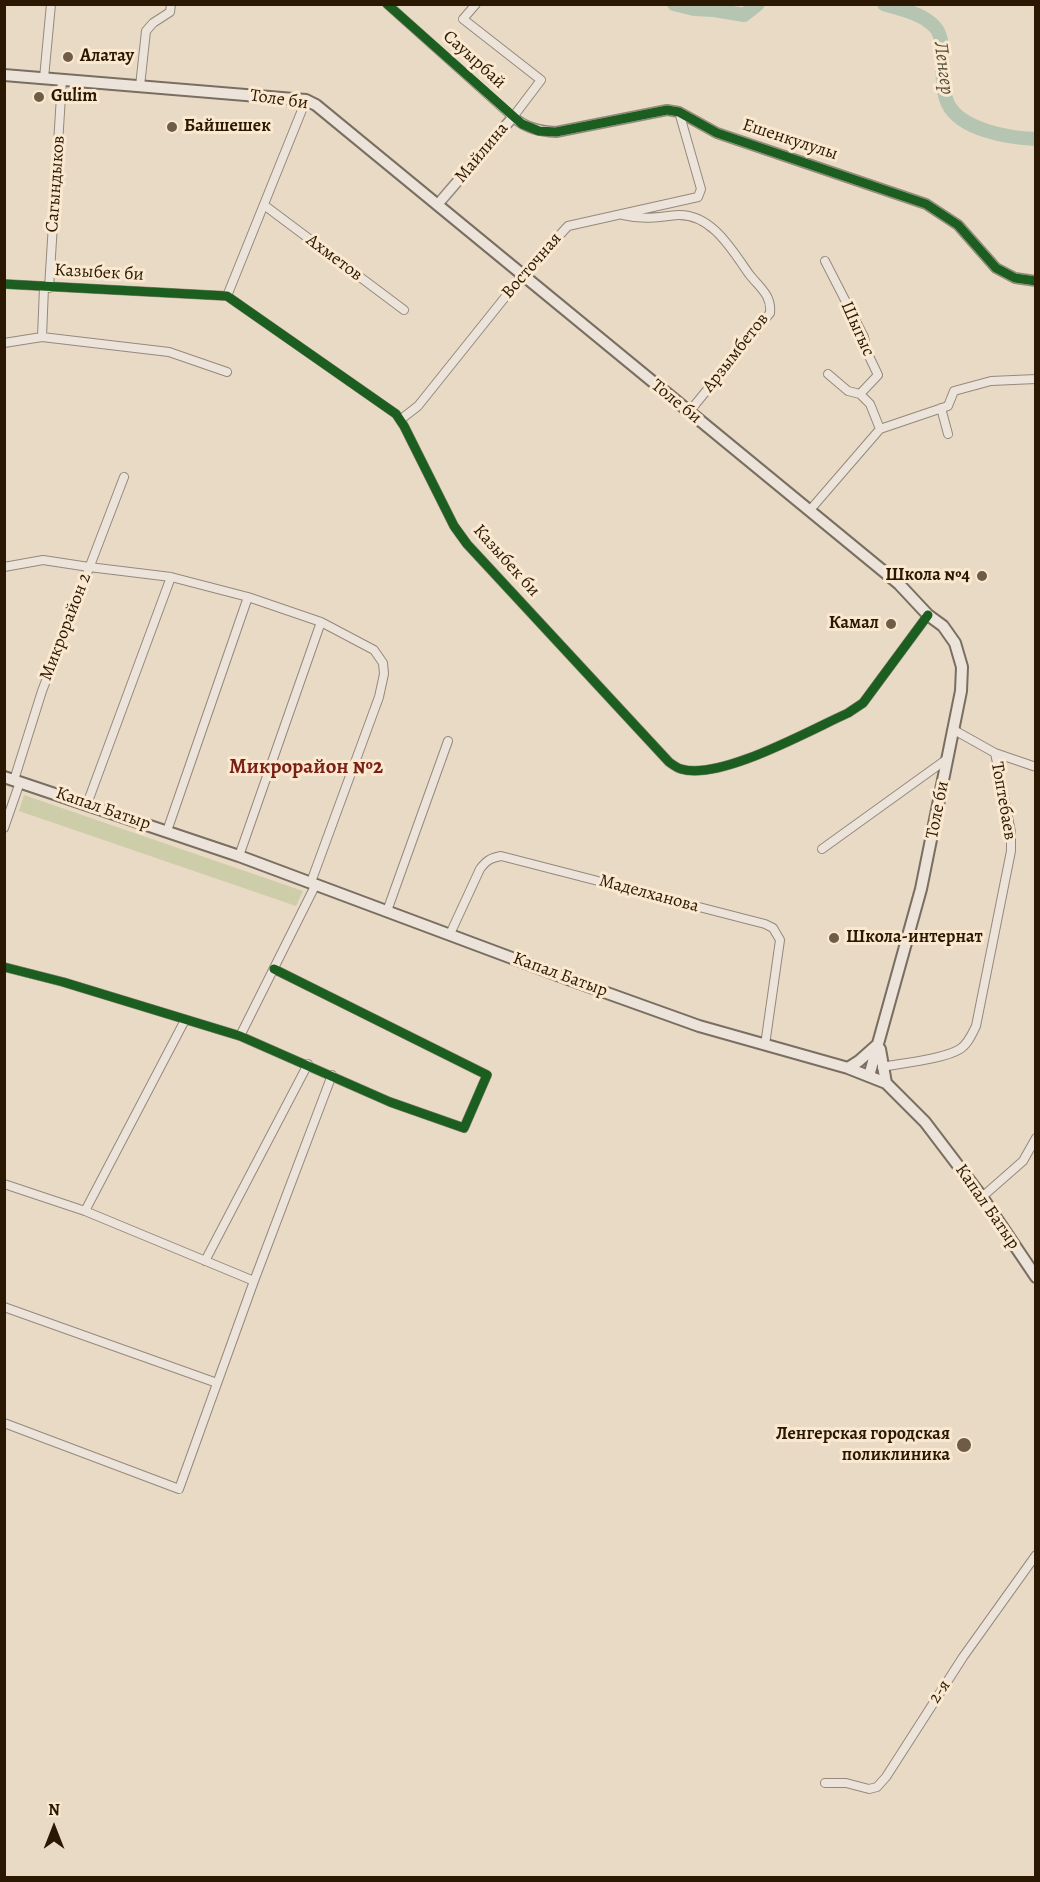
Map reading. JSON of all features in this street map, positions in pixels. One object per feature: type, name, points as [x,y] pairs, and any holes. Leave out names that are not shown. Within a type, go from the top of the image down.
[{"type":"main road","name":"Толе би","points":[[4,75],[306,100],[316,105],[810,510],[899,584],[928,615],[943,626],[955,643],[962,666],[962,691],[921,889],[869,1076]]},
{"type":"main road","name":"Капал Батыр","points":[[13,780],[239,856],[699,1026],[848,1068],[886,1083],[925,1122],[982,1197],[1035,1277]]},
{"type":"main road","points":[[879,1043],[886,1083]]},
{"type":"main road","points":[[848,1068],[879,1043]]},
{"type":"street","points":[[44,78],[51,4]]},
{"type":"street","points":[[140,86],[146,31],[153,23],[170,12],[171,4]]},
{"type":"street","name":"Сауырбай","points":[[387,4],[513,117]]},
{"type":"street","name":"Майлина","points":[[438,204],[513,117],[541,80],[463,19],[476,4]]},
{"type":"street","name":"Сагындыков","points":[[42,337],[62,80]]},
{"type":"street","points":[[227,296],[306,100]]},
{"type":"street","points":[[513,117],[538,131],[556,132],[667,110],[679,112]]},
{"type":"street","name":"Восточная","points":[[400,420],[418,406],[522,276],[568,226],[698,197],[701,189],[679,112]]},
{"type":"street","name":"Ешенкулулы","points":[[679,112],[717,133],[926,204],[958,225],[996,268],[1015,278],[1035,281]]},
{"type":"street","name":"Ахметов","points":[[264,205],[404,310]]},
{"type":"street","name":"Арзымбетов","points":[[618,214],[641,219],[681,215],[702,221],[723,237],[771,304],[770,313],[689,412]]},
{"type":"street","name":"Шыгыс","points":[[825,261],[864,337],[867,352],[878,375],[860,394]]},
{"type":"street","name":"Казыбек би","points":[[4,284],[227,296],[396,414],[454,526],[467,544],[669,762],[680,769],[695,771],[739,763],[848,713],[863,703],[928,615]]},
{"type":"street","points":[[4,343],[42,337],[169,351],[227,372]]},
{"type":"street","points":[[828,374],[848,391],[860,394],[870,404],[880,429]]},
{"type":"street","points":[[810,510],[880,429],[948,406],[954,391],[991,381],[1035,379]]},
{"type":"street","points":[[941,408],[948,434]]},
{"type":"street","name":"Микрорайон 2","points":[[4,828],[13,780],[42,691],[124,477]]},
{"type":"street","points":[[4,567],[43,560],[171,577],[248,597],[321,622],[374,650],[382,663],[384,674],[379,697],[313,883],[274,969],[240,1036]]},
{"type":"street","points":[[87,804],[171,577]]},
{"type":"street","points":[[167,831],[248,597]]},
{"type":"street","points":[[239,856],[321,622]]},
{"type":"street","points":[[954,730],[995,753],[1035,767]]},
{"type":"street","points":[[387,911],[448,741]]},
{"type":"street","name":"Топтебаев","points":[[882,1067],[943,1055],[960,1049],[969,1040],[976,1026],[1011,851],[1011,832],[995,753]]},
{"type":"street","points":[[822,849],[949,758]]},
{"type":"street","name":"Маделханова","points":[[450,934],[480,869],[486,861],[501,856],[765,924],[773,928],[780,940],[765,1046]]},
{"type":"street","points":[[4,967],[63,982],[240,1036],[390,1102],[464,1128],[487,1075],[274,969]]},
{"type":"street","points":[[85,1211],[185,1020]]},
{"type":"street","points":[[205,1261],[308,1064]]},
{"type":"street","points":[[4,1423],[179,1489],[332,1075]]},
{"type":"street","points":[[982,1197],[1023,1161],[1035,1138]]},
{"type":"street","points":[[4,1184],[85,1211],[254,1281]]},
{"type":"street","points":[[4,1307],[217,1383]]},
{"type":"street","name":"2-я","points":[[825,1783],[846,1783],[870,1789],[877,1787],[886,1777],[963,1658],[1035,1555]]},
{"type":"green space","points":[[24,795],[303,891],[296,906],[19,811]]},
{"type":"waterway","name":"Ленгер","points":[[674,4],[694,9],[744,15],[758,4]]},
{"type":"waterway","name":"Ленгер","points":[[884,4],[918,15],[930,22],[938,31],[942,44],[945,94],[954,113],[963,120],[987,131],[1036,139]]},
{"type":"cycle path","points":[[387,4],[522,124],[539,131],[556,132],[667,110],[679,112],[717,133],[926,204],[958,225],[996,268],[1015,278],[1036,281]]},
{"type":"cycle path","points":[[4,284],[227,296],[396,414],[454,526],[467,544],[669,762],[680,769],[698,771],[741,761],[848,713],[863,703],[928,615]]},
{"type":"cycle path","points":[[4,967],[63,982],[240,1036],[390,1102],[464,1128],[487,1075],[274,969]]},
{"type":"place","name":"Алатау","points":[[68,57]]},
{"type":"place","name":"Gulim","points":[[39,97]]},
{"type":"place","name":"Байшешек","points":[[172,127]]},
{"type":"place","name":"Школа №4","points":[[982,576]]},
{"type":"place","name":"Камал","points":[[891,624]]},
{"type":"place","name":"Школа-интернат","points":[[834,938]]},
{"type":"place","name":"Ленгерская городская поликлиника","points":[[964,1445]]},
{"type":"district","name":"Микрорайон №2","points":[[306,768]]}]
